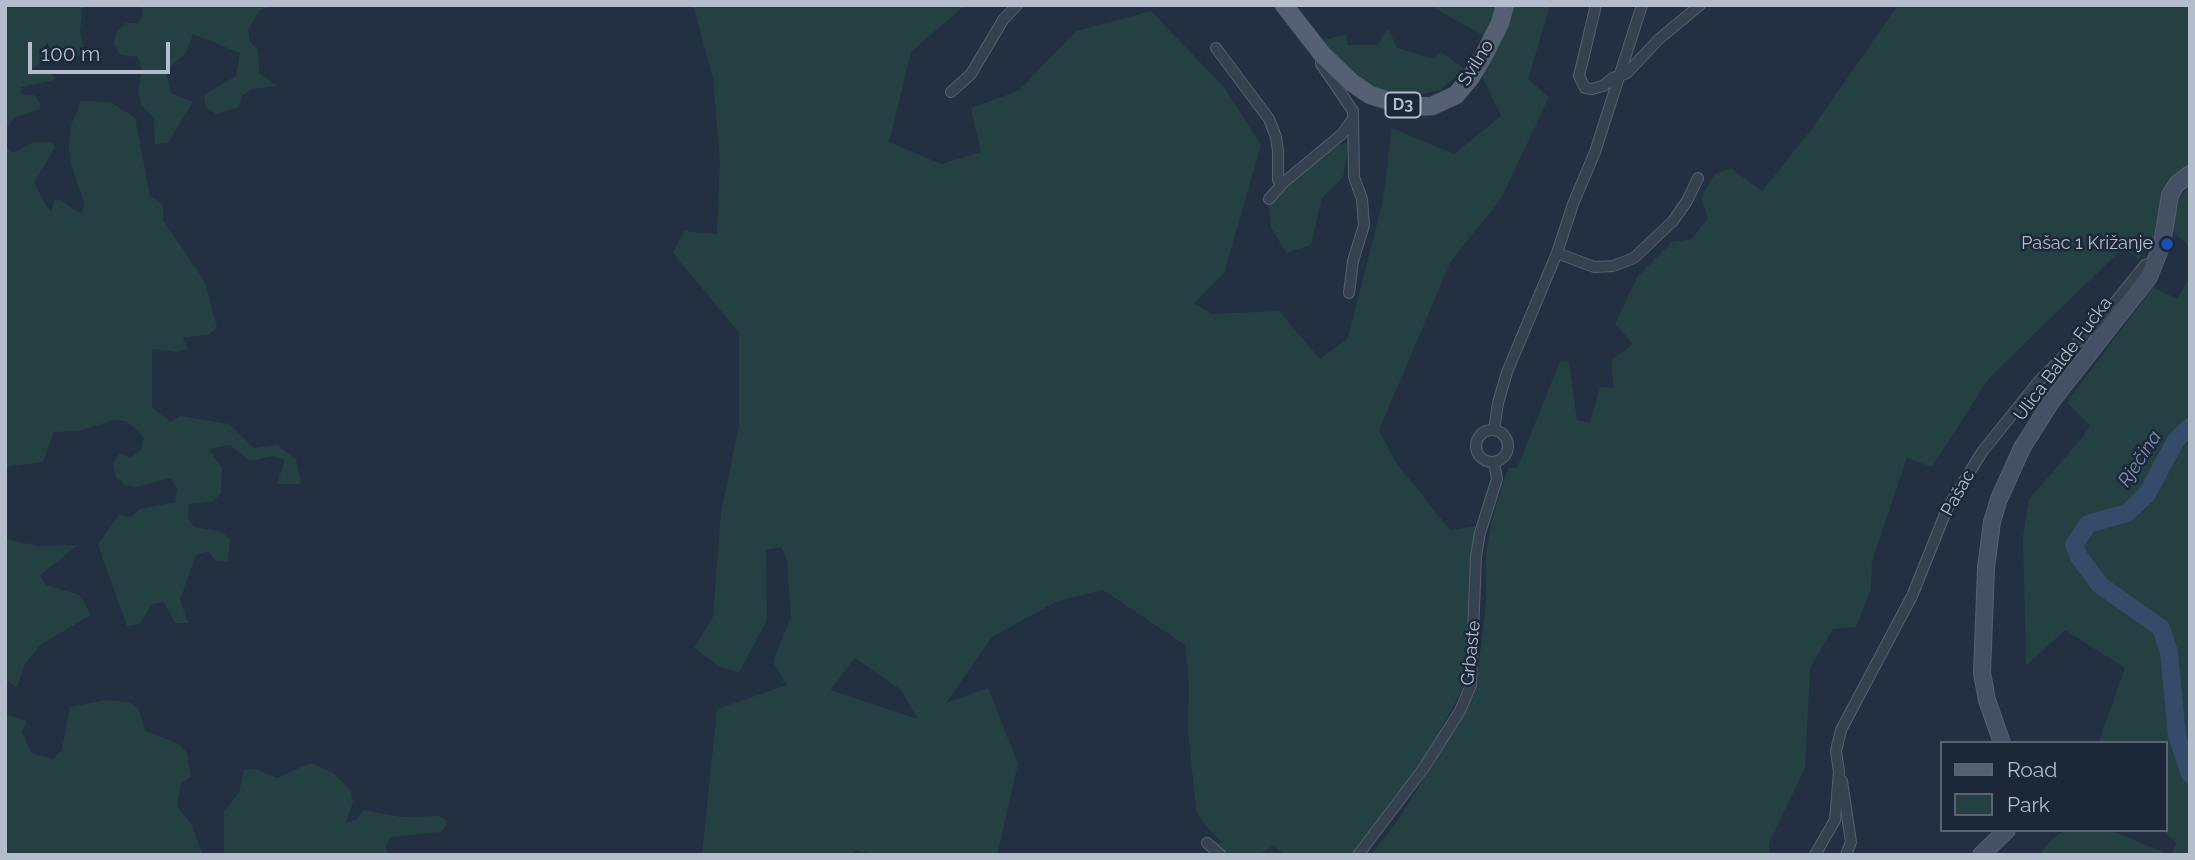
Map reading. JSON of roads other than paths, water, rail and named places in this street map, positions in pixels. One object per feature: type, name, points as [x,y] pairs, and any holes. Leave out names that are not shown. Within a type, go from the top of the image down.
[{"type":"main road","name":"Svilno","points":[[1284,5],[1322,54],[1351,82],[1370,95],[1408,107],[1432,106],[1449,100],[1471,77],[1500,23],[1505,5]]},
{"type":"main road","name":"Ulica Balde Fućka","points":[[2001,741],[1987,700],[1982,673],[1986,568],[1992,522],[1999,499],[2022,448],[2051,402],[2138,293],[2162,244],[2170,195],[2177,184],[2190,174]]},
{"type":"main road","points":[[1981,855],[2005,832]]},
{"type":"street","points":[[951,92],[971,74],[1003,20],[1017,5]]},
{"type":"street","points":[[1596,5],[1579,76],[1585,88],[1592,89],[1627,73],[1659,39],[1700,5]]},
{"type":"street","points":[[1494,462],[1484,460],[1477,451],[1479,436],[1494,430],[1507,372],[1557,253],[1573,204],[1595,152],[1642,5]]},
{"type":"street","points":[[1216,48],[1269,119],[1279,151],[1278,180],[1283,183]]},
{"type":"street","name":"Svilno","points":[[1322,54],[1321,64],[1353,111],[1354,177],[1362,199],[1364,225],[1353,261],[1349,293]]},
{"type":"street","points":[[1269,200],[1283,183],[1342,134],[1353,119]]},
{"type":"street","points":[[1557,253],[1594,267],[1613,265],[1634,258],[1673,221],[1688,201],[1699,178]]},
{"type":"street","name":"Pašac","points":[[1846,855],[1851,842],[1845,789],[1836,751],[1841,730],[1912,596],[1947,509],[1982,452],[2039,381],[2105,315],[2145,265],[2156,261]]},
{"type":"street","name":"Grbaste","points":[[1358,855],[1423,769],[1460,711],[1471,685],[1476,556],[1480,533],[1497,479],[1494,462],[1507,453],[1508,443],[1504,434],[1494,430]]},
{"type":"street","name":"Pašac","points":[[1815,855],[1835,820],[1839,772]]},
{"type":"street","points":[[1206,843],[1221,855]]},
{"type":"waterway","name":"Rječina","points":[[2190,427],[2176,440],[2147,494],[2127,513],[2088,524],[2074,545],[2079,557],[2100,585],[2161,628],[2169,652],[2177,736],[2190,774]]},
{"type":"place","name":"Pašac 1 Križanje","points":[[2167,244]]}]
